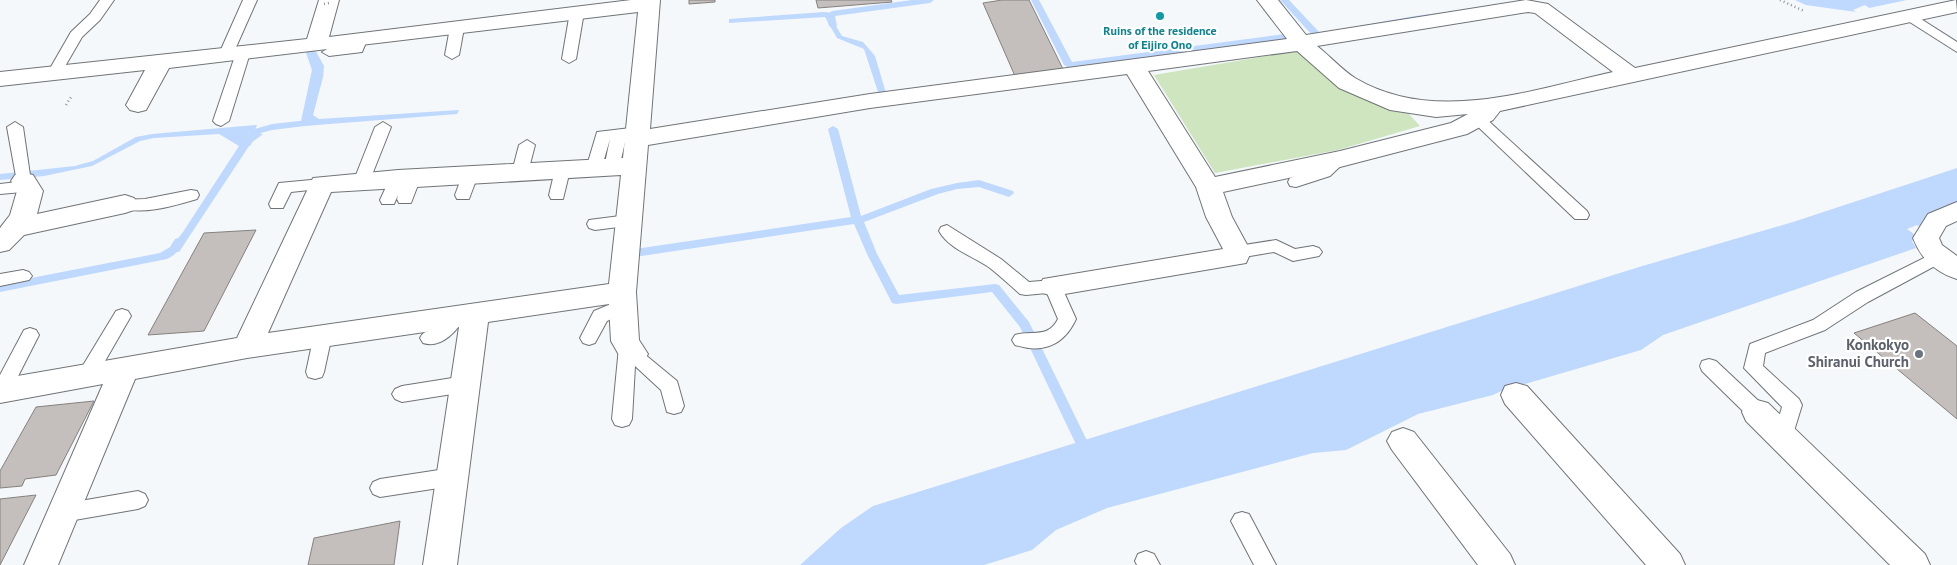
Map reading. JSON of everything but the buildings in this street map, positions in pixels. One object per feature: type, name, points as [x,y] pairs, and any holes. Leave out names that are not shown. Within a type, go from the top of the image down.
[{"type":"street","points":[[1267,0],[1302,43],[1347,83],[1398,105],[1436,110],[1485,112],[1631,75],[1957,6]]},
{"type":"street","points":[[316,47],[327,2]]},
{"type":"street","points":[[0,79],[161,61],[316,47],[650,2],[632,135],[613,168],[628,226],[622,299],[625,341],[631,350]]},
{"type":"street","points":[[632,135],[870,101],[1135,68],[1302,43],[1535,4],[1631,75]]},
{"type":"street","points":[[138,105],[161,61]]},
{"type":"street","points":[[1053,286],[1236,256],[1238,252],[1219,217],[1209,187],[1135,68]]},
{"type":"street","points":[[1209,187],[1340,159],[1459,129],[1485,112]]},
{"type":"street","points":[[247,347],[322,184],[362,180],[401,189],[466,185],[520,172],[613,168]]},
{"type":"street","points":[[9,235],[30,192],[25,179]]},
{"type":"street","points":[[9,235],[125,204]]},
{"type":"street","points":[[1948,262],[1931,251],[1926,238],[1937,220],[1957,211]]},
{"type":"street","points":[[0,391],[322,335],[466,314],[622,299]]},
{"type":"street","points":[[440,565],[465,384],[466,314]]},
{"type":"street","points":[[40,565],[124,369]]},
{"type":"street","points":[[1516,395],[1668,565]]},
{"type":"street","points":[[1757,412],[1913,565]]},
{"type":"street","points":[[1403,441],[1498,565]]},
{"type":"lane","points":[[55,72],[76,35],[95,17],[107,0]]},
{"type":"lane","points":[[221,121],[235,54],[250,0]]},
{"type":"lane","points":[[569,59],[576,12]]},
{"type":"lane","points":[[1910,16],[1957,48]]},
{"type":"lane","points":[[452,55],[458,28]]},
{"type":"lane","points":[[1485,112],[1581,215]]},
{"type":"lane","points":[[0,189],[25,179],[15,127]]},
{"type":"lane","points":[[362,180],[383,127]]},
{"type":"lane","points":[[613,168],[602,135],[632,135]]},
{"type":"lane","points":[[520,172],[528,145]]},
{"type":"lane","points":[[1296,182],[1324,172],[1340,159]]},
{"type":"lane","points":[[557,195],[562,170]]},
{"type":"lane","points":[[277,204],[285,187],[322,184]]},
{"type":"lane","points":[[125,204],[145,205],[191,195]]},
{"type":"lane","points":[[595,229],[628,226]]},
{"type":"lane","points":[[947,231],[968,248],[995,262],[1026,289],[1053,286],[1067,319],[1062,331],[1052,339],[1022,340]]},
{"type":"lane","points":[[1238,252],[1276,246],[1293,255],[1313,252]]},
{"type":"lane","points":[[1783,438],[1792,405],[1753,368],[1757,349],[1819,324],[1862,297],[1948,262]]},
{"type":"lane","points":[[0,280],[23,276]]},
{"type":"lane","points":[[589,338],[600,316],[622,299]]},
{"type":"lane","points":[[429,338],[446,331],[466,314]]},
{"type":"lane","points":[[86,377],[122,316]]},
{"type":"lane","points":[[0,391],[30,334]]},
{"type":"lane","points":[[315,372],[322,335]]},
{"type":"lane","points":[[622,419],[624,375],[631,350],[670,386],[674,406]]},
{"type":"lane","points":[[1709,366],[1757,412]]},
{"type":"lane","points":[[402,394],[465,384]]},
{"type":"lane","points":[[380,488],[452,477]]},
{"type":"lane","points":[[63,514],[138,500]]},
{"type":"lane","points":[[1242,521],[1265,565]]},
{"type":"green space","points":[[1296,51],[1338,85],[1409,114],[1420,126],[1338,150],[1215,173],[1154,75]]},
{"type":"water","points":[[1280,0],[1289,0],[1320,33],[1415,16],[1518,3],[1313,36]]},
{"type":"water","points":[[1795,0],[1907,0],[1869,8],[1865,5],[1853,10],[1856,12],[1806,5]]},
{"type":"water","points":[[832,13],[834,23],[842,36],[863,42],[875,56],[886,93],[879,95],[864,49],[837,38],[825,17],[729,23],[729,19]]},
{"type":"water","points":[[314,48],[324,66],[313,115],[319,119],[459,110],[457,114],[304,126],[304,123],[301,121],[312,70],[305,50]]},
{"type":"water","points":[[257,125],[254,132],[263,134],[251,143],[179,252],[167,252],[183,232],[239,146],[219,134],[154,138],[140,141],[92,166],[44,176],[0,180],[0,174],[75,166],[93,161],[136,137]]},
{"type":"water","points":[[1957,168],[1957,204],[1923,229],[1917,225],[1907,229],[1918,237],[1912,241],[1916,248],[1663,335],[1641,350],[1525,384],[1516,384],[1493,395],[1418,414],[1346,450],[1313,453],[1107,508],[1056,530],[1032,550],[984,565],[800,565],[841,528],[873,506],[1639,267],[1793,222]]},
{"type":"waterway","points":[[833,26],[830,15],[832,14],[930,0]]},
{"type":"waterway","points":[[1035,0],[1069,65],[1285,37]]},
{"type":"waterway","points":[[246,144],[254,132],[272,127],[318,122]]},
{"type":"waterway","points":[[833,129],[853,210],[857,220]]},
{"type":"waterway","points":[[857,220],[935,191],[957,186],[979,183],[1009,193]]},
{"type":"waterway","points":[[635,253],[857,220]]},
{"type":"waterway","points":[[857,220],[872,254],[896,300],[995,288],[1025,325],[1088,455]]},
{"type":"waterway","points":[[0,288],[163,256],[174,250],[179,242]]},
{"type":"place","name":"Ruins of the residence of Eijiro Ono","points":[[1160,16]]},
{"type":"place","name":"Konkokyo Shiranui Church","points":[[1919,354]]}]
